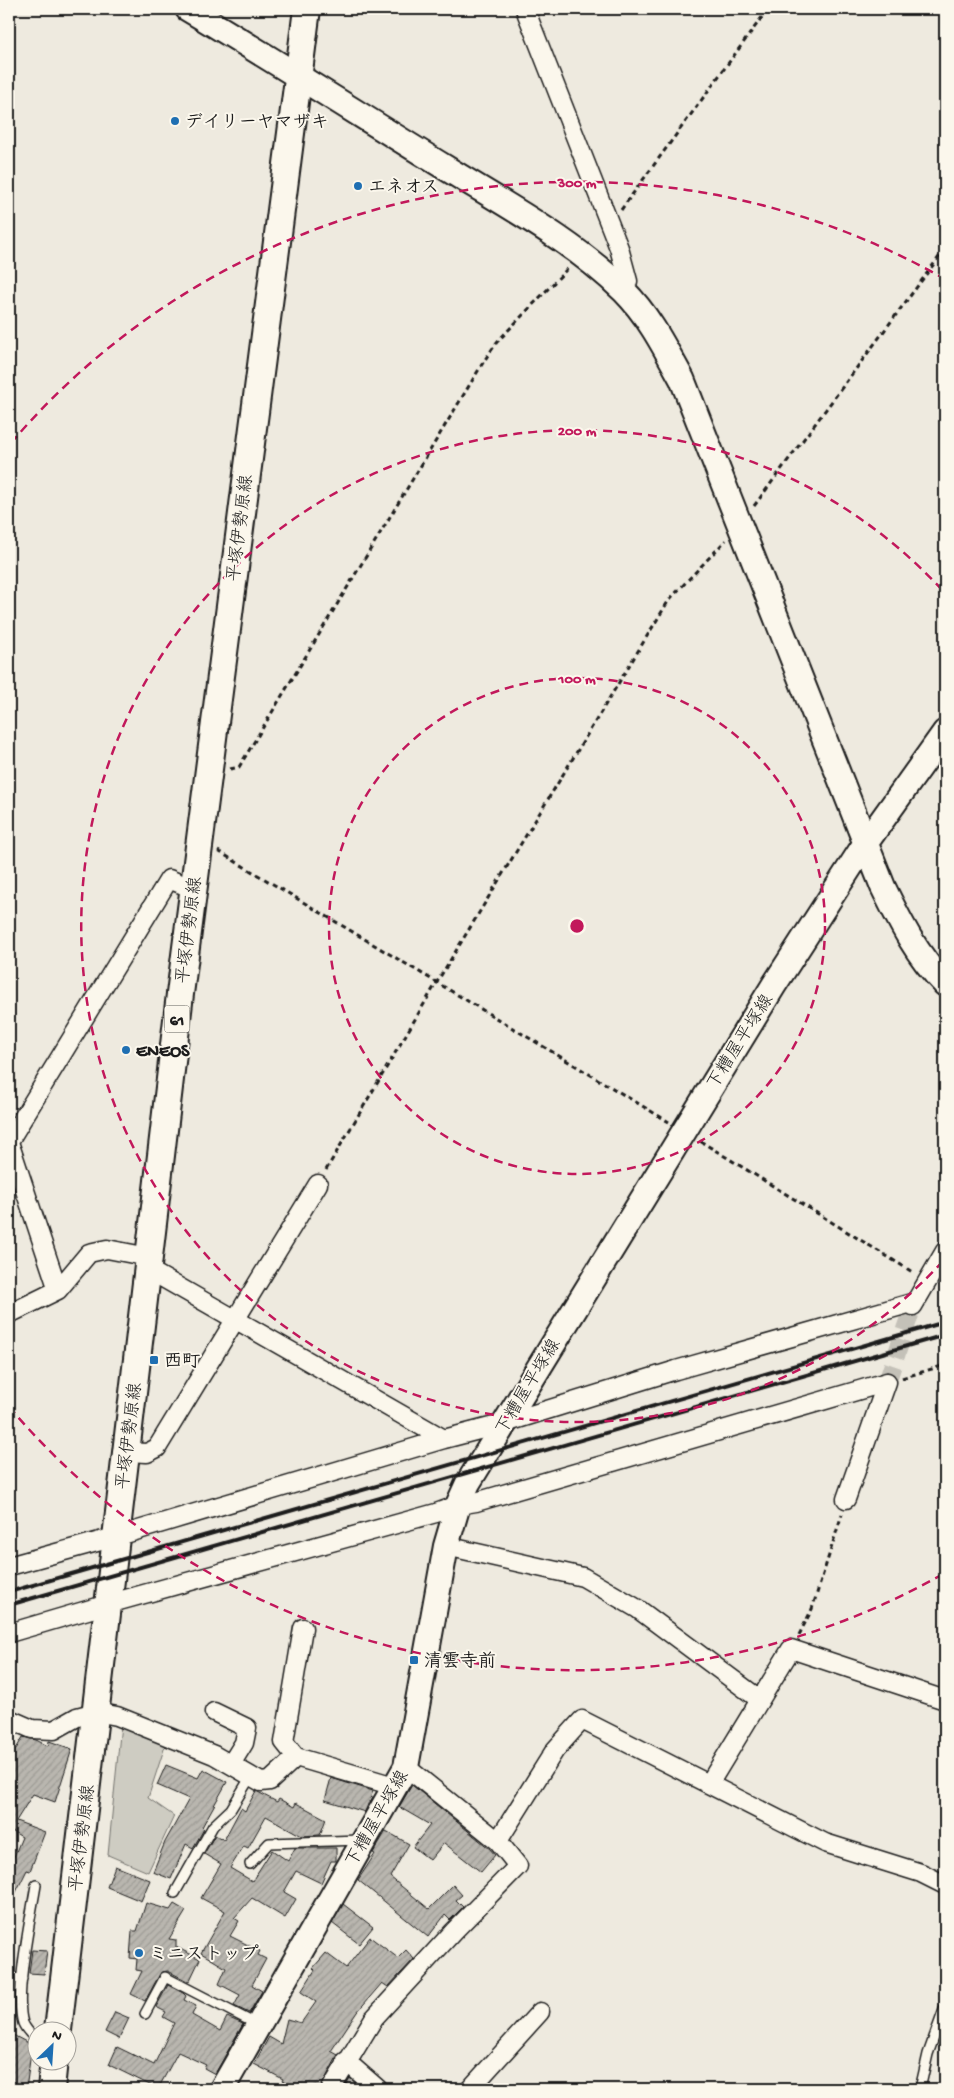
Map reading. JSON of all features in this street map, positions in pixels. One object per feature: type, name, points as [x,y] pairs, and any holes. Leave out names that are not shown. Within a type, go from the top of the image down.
[{"type":"main road","points":[[188,9],[298,75],[582,254],[624,291],[644,314],[661,340],[682,379],[865,844],[907,936],[935,974],[945,984]]},
{"type":"main road","name":"平塚伊勢原線","points":[[59,2020],[198,847],[307,9]]},
{"type":"main road","name":"下糟屋平塚線","points":[[222,2089],[400,1776],[446,1546],[458,1505],[502,1424],[774,985],[865,844],[945,732]]},
{"type":"main road","points":[[51,2089],[53,2070]]},
{"type":"street","points":[[525,9],[619,248],[628,281],[624,291]]},
{"type":"street","points":[[58,1290],[9,1142],[169,879],[193,889]]},
{"type":"street","points":[[125,1452],[147,1453],[157,1448],[318,1184]]},
{"type":"street","points":[[9,1314],[58,1290],[89,1253],[106,1249],[149,1264],[236,1320],[444,1439]]},
{"type":"street","points":[[9,1566],[116,1537],[444,1439],[502,1424],[676,1370],[914,1304],[945,1251]]},
{"type":"street","points":[[846,1499],[887,1382]]},
{"type":"street","points":[[9,1633],[436,1513],[458,1505],[476,1502],[887,1382]]},
{"type":"street","points":[[446,1546],[584,1578],[638,1609],[759,1699]]},
{"type":"street","points":[[303,1628],[284,1742],[296,1757],[400,1776],[498,1841],[518,1866],[454,1931],[374,2018],[346,2061],[331,2089]]},
{"type":"street","points":[[708,1784],[759,1699],[792,1649],[945,1700]]},
{"type":"street","points":[[10,1723],[32,1729],[54,1730],[77,1717],[96,1712],[117,1716],[214,1754],[261,1782],[270,1781],[296,1757]]},
{"type":"street","points":[[214,1712],[247,1728],[244,1743],[230,1764]]},
{"type":"street","points":[[498,1841],[555,1750],[582,1720],[825,1843],[922,1873],[945,1885]]},
{"type":"street","points":[[470,2089],[540,2012]]},
{"type":"street","points":[[346,2061],[378,2089]]},
{"type":"lane","points":[[175,1893],[213,1826],[231,1809],[251,1776]]},
{"type":"lane","points":[[250,1864],[269,1843],[364,1840]]},
{"type":"lane","points":[[28,2029],[23,2023],[22,1979],[36,1885]]},
{"type":"lane","points":[[145,2014],[165,1977],[258,2025]]},
{"type":"lane","points":[[9,1978],[22,1979]]},
{"type":"lane","points":[[920,2089],[928,2054],[945,2007]]},
{"type":"path","points":[[610,224],[768,9]]},
{"type":"path","points":[[318,1184],[437,982],[669,600],[739,526],[945,249]]},
{"type":"path","points":[[208,766],[229,770],[239,767],[488,355],[497,342],[582,254]]},
{"type":"path","points":[[198,847],[217,850],[683,1131],[927,1281]]},
{"type":"path","points":[[887,1382],[945,1365]]},
{"type":"path","points":[[792,1649],[812,1609],[846,1499]]},
{"type":"shaded area","points":[[121,1724],[166,1743],[148,1798],[174,1816],[148,1872],[108,1855]]},
{"type":"building","points":[[23,1737],[36,1740],[48,1746],[49,1741],[72,1749],[55,1802],[33,1794],[16,1821],[45,1832],[30,1871],[27,1870],[9,1906],[9,1869],[22,1837],[10,1830],[9,1832],[9,1761]]},
{"type":"building","points":[[166,1765],[198,1778],[203,1769],[227,1782],[202,1827],[204,1829],[193,1848],[186,1844],[171,1879],[153,1872],[165,1842],[189,1799],[157,1785]]},
{"type":"building","points":[[331,1778],[373,1791],[365,1812],[325,1800]]},
{"type":"building","points":[[412,1785],[495,1855],[481,1872],[444,1843],[430,1860],[413,1847],[430,1825],[399,1807]]},
{"type":"building","points":[[256,1791],[277,1802],[279,1799],[294,1807],[296,1803],[326,1819],[320,1835],[302,1836],[266,1816],[248,1848],[244,1846],[230,1868],[252,1881],[272,1850],[288,1861],[295,1848],[336,1848],[336,1861],[331,1861],[321,1883],[296,1871],[284,1892],[296,1899],[285,1918],[252,1898],[234,1918],[239,1921],[230,1936],[260,1951],[258,1955],[266,1959],[252,1985],[262,1991],[249,2013],[234,2006],[240,1995],[219,1984],[226,1968],[201,1953],[225,1911],[201,1898],[221,1864],[204,1854],[215,1835],[224,1840],[241,1808],[245,1811]]},
{"type":"building","points":[[386,1831],[409,1844],[390,1877],[429,1909],[453,1885],[462,1895],[456,1900],[463,1907],[450,1920],[445,1915],[428,1937],[358,1880],[375,1854],[373,1853]]},
{"type":"building","points":[[115,1866],[150,1880],[141,1901],[107,1887]]},
{"type":"building","points":[[146,1903],[170,1910],[174,1904],[186,1911],[169,1939],[176,1940],[176,1947],[200,1959],[189,1982],[168,1971],[161,1972],[145,2001],[131,1994],[142,1971],[136,1970],[137,1959],[130,1958],[132,1931],[137,1931]]},
{"type":"building","points":[[343,1904],[373,1927],[359,1944],[332,1923]]},
{"type":"building","points":[[370,1937],[398,1958],[406,1950],[414,1959],[388,1987],[382,1983],[357,2012],[331,2051],[338,2055],[320,2089],[283,2089],[286,2083],[282,2081],[283,2079],[254,2064],[269,2037],[281,2044],[287,2019],[301,2023],[316,2002],[301,1992],[315,1970],[313,1968],[326,1953],[346,1968]]},
{"type":"building","points":[[32,1950],[47,1951],[44,1974],[29,1973]]},
{"type":"building","points":[[168,1985],[183,1993],[186,1996],[184,2000],[196,2006],[192,2015],[220,2031],[227,2017],[243,2024],[215,2074],[204,2068],[206,2065],[178,2052],[158,2089],[109,2065],[117,2047],[154,2065],[174,2023],[163,2017],[166,2012],[156,2007]]},
{"type":"building","points":[[115,2012],[129,2018],[119,2039],[105,2032]]},
{"type":"building","points":[[9,2033],[28,2043],[29,2070],[26,2089],[9,2089]]},
{"type":"building","points":[[350,2078],[362,2089],[343,2089]]},
{"type":"tunnel","points":[[887,1382],[913,1306]]},
{"type":"railway","points":[[9,1592],[945,1322]]},
{"type":"railway","points":[[9,1605],[945,1335]]},
{"type":"place","name":"デイリーヤマザキ","points":[[175,121]]},
{"type":"place","name":"エネオス","points":[[358,186]]},
{"type":"place","name":"ENEOS","points":[[126,1050]]},
{"type":"place","name":"西町","points":[[154,1360]]},
{"type":"place","name":"清雲寺前","points":[[414,1660]]},
{"type":"place","name":"ミニストップ","points":[[139,1953]]}]
